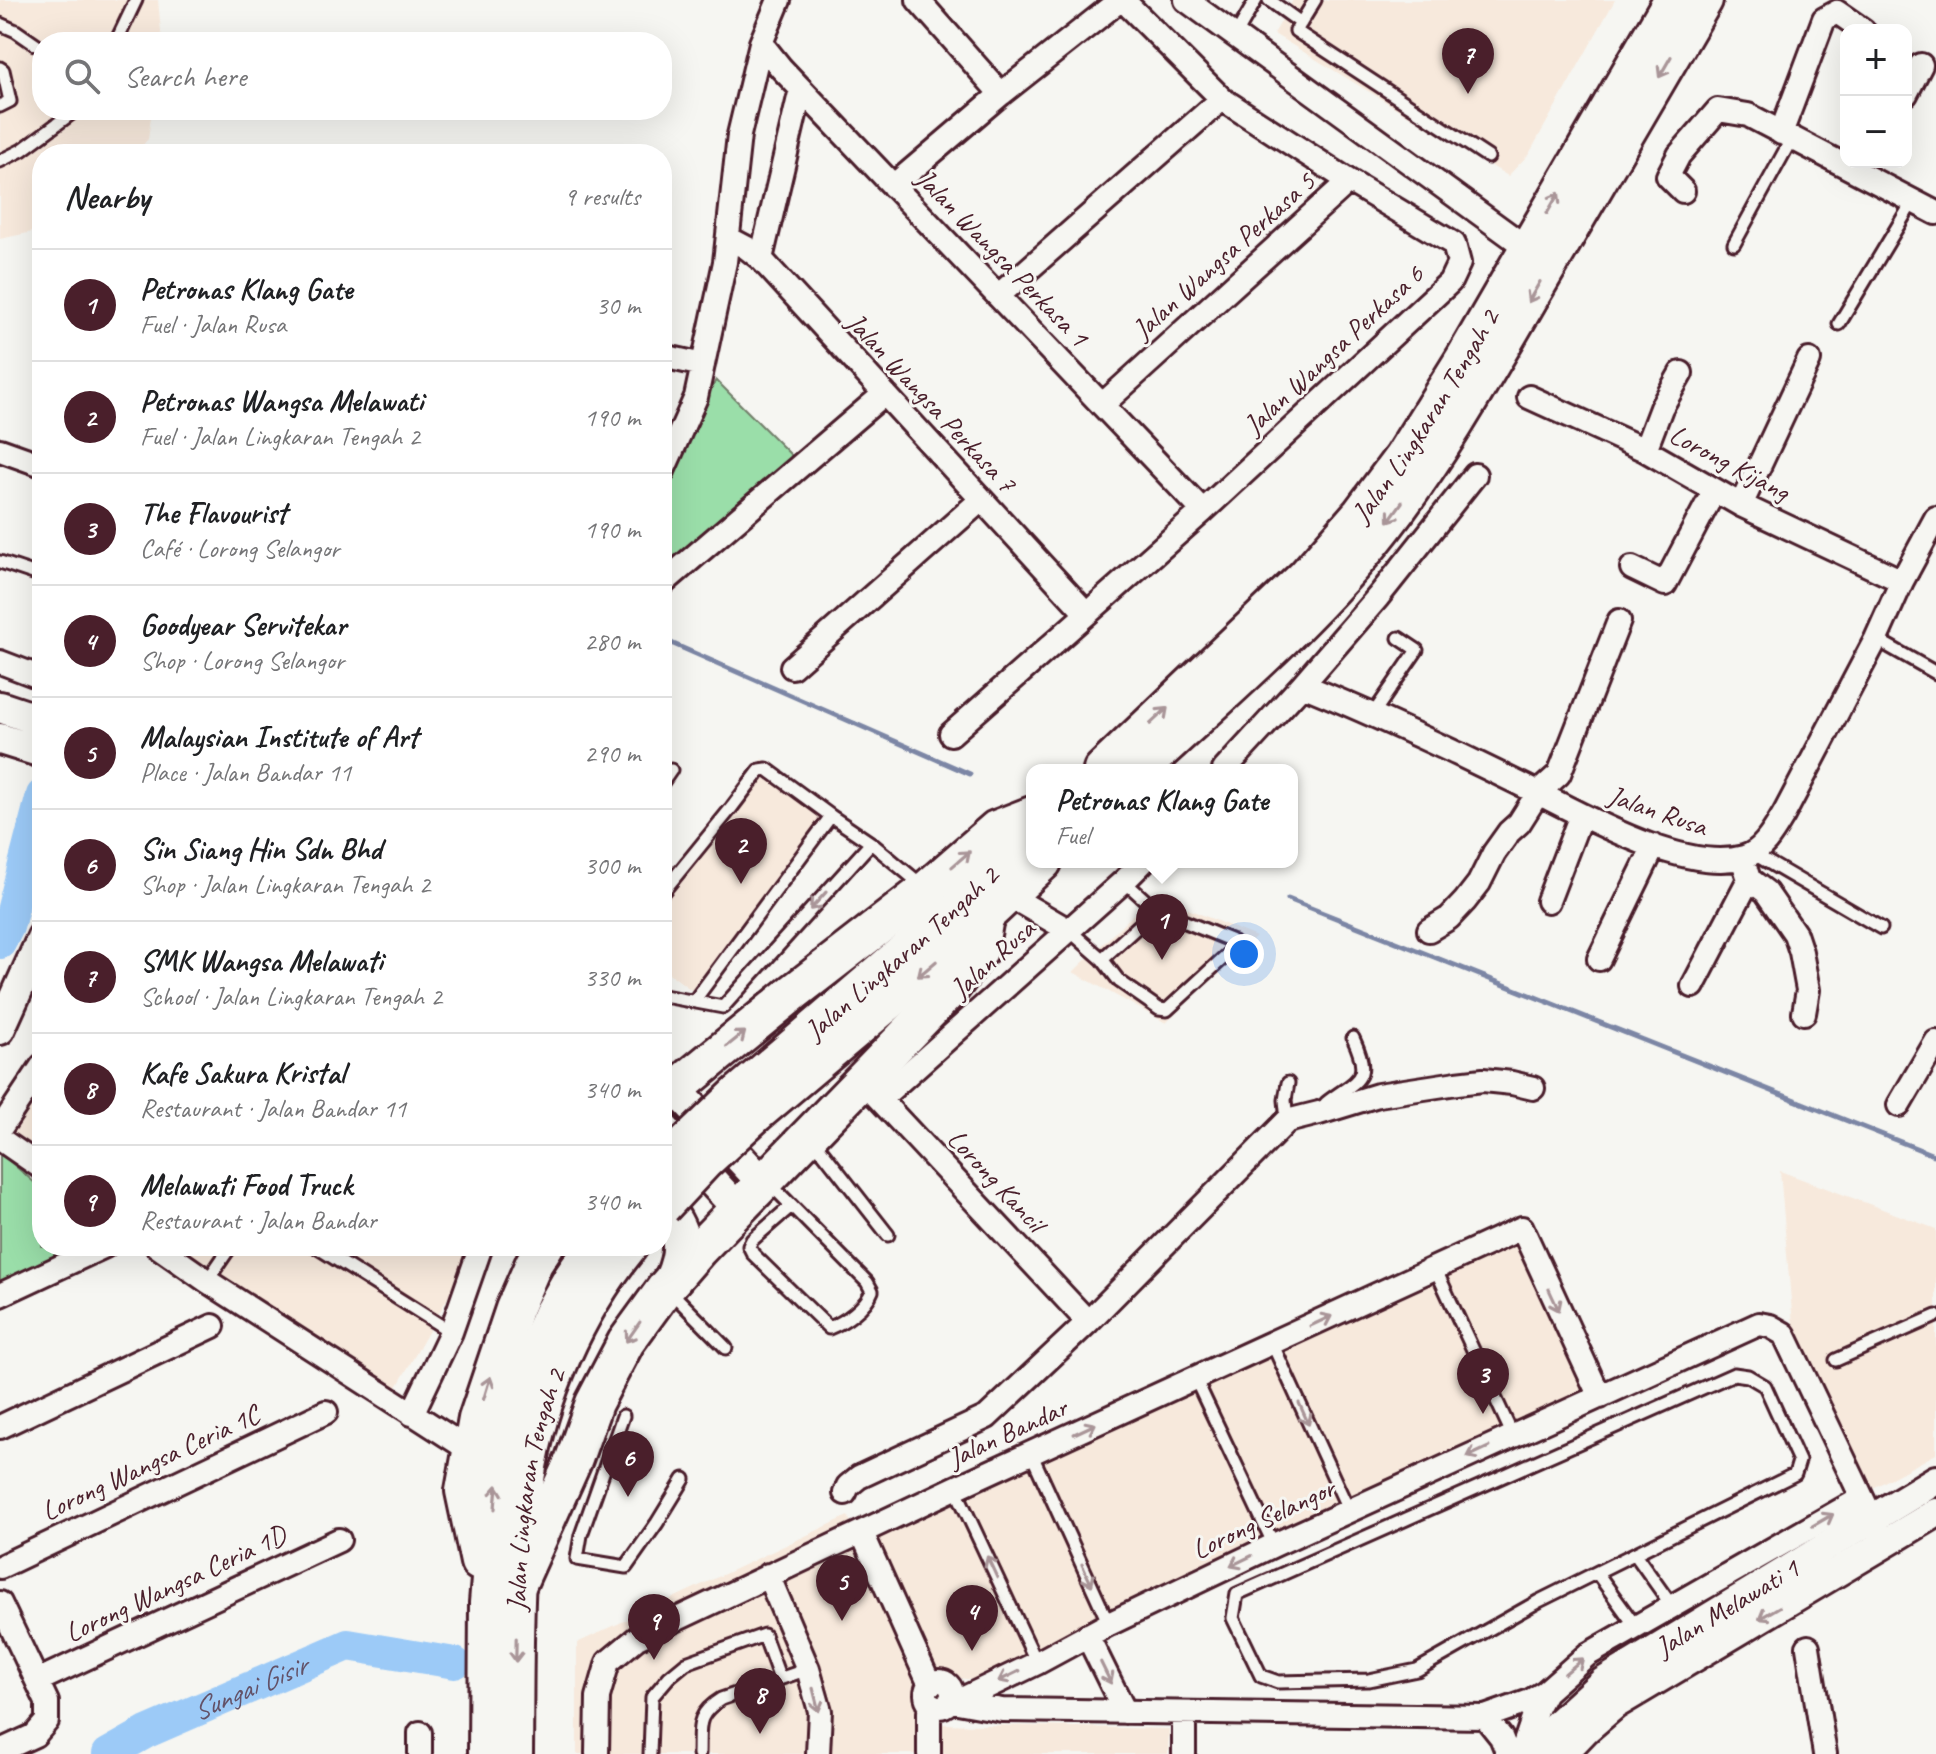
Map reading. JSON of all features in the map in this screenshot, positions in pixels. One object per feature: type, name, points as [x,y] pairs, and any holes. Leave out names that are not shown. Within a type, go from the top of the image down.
[{"type":"highway","name":"Jalan Lingkaran Tengah 2","points":[[1108,764],[1305,577],[1361,513],[1402,458],[1465,357],[1672,0]]},
{"type":"highway","name":"Jalan Lingkaran Tengah 2","points":[[1166,755],[1340,579],[1424,472],[1489,369],[1704,0]]},
{"type":"highway","points":[[672,1083],[927,889],[996,829],[1026,817]]},
{"type":"highway","name":"Jalan Lingkaran Tengah 2","points":[[672,1196],[705,1161],[747,1104],[1026,841]]},
{"type":"highway","name":"Jalan Lingkaran Tengah 2","points":[[672,1160],[936,962],[1037,868]]},
{"type":"highway","points":[[503,1595],[588,1466],[594,1403],[626,1342],[670,1282],[762,1182],[809,1134],[871,1089],[979,951],[996,906]]},
{"type":"highway","points":[[670,1282],[681,1256],[682,1241],[672,1219]]},
{"type":"highway","points":[[503,1595],[464,1491],[477,1419],[503,1338],[539,1256]]},
{"type":"highway","name":"Jalan Lingkaran Tengah 2","points":[[514,1754],[503,1595],[499,1472],[515,1410],[541,1338],[551,1315],[587,1256]]},
{"type":"highway","name":"Jalan Lingkaran Tengah 2","points":[[487,1754],[503,1595],[520,1532],[540,1417],[574,1328],[622,1256]]},
{"type":"main road","points":[[0,707],[32,718]]},
{"type":"main road","points":[[0,739],[32,749]]},
{"type":"main road","points":[[672,1092],[762,1182]]},
{"type":"main road","points":[[672,1138],[738,1209]]},
{"type":"street","points":[[672,451],[696,397],[725,262],[739,135],[761,43],[779,0]]},
{"type":"street","points":[[918,0],[1001,94]]},
{"type":"street","points":[[893,186],[1001,94],[1122,0]]},
{"type":"street","name":"Jalan Wangsa Perkasa 6","points":[[951,734],[1203,511],[1450,282],[1459,263],[1454,244],[1222,99],[1122,0]]},
{"type":"street","points":[[1186,0],[1527,248]]},
{"type":"street","points":[[1786,135],[1824,19],[1837,12],[1854,24]]},
{"type":"street","name":"Jalan Wangsa Perkasa 1","points":[[761,43],[801,89],[1203,511]]},
{"type":"street","points":[[1912,82],[1921,65]]},
{"type":"street","points":[[761,259],[801,89]]},
{"type":"street","points":[[998,296],[1222,99]]},
{"type":"street","points":[[1683,191],[1668,176],[1679,155],[1718,110],[1748,115],[1786,135],[1869,169],[1913,201],[1936,213]]},
{"type":"street","name":"Jalan Wangsa Perkasa 5","points":[[1102,405],[1349,181]]},
{"type":"street","name":"Jalan Wangsa Perkasa 7","points":[[728,238],[761,259],[1086,613]]},
{"type":"street","points":[[672,358],[703,365]]},
{"type":"street","points":[[1741,505],[1809,360]]},
{"type":"street","points":[[1645,450],[1661,408],[1681,373]]},
{"type":"street","points":[[672,575],[884,394]]},
{"type":"street","name":"Lorong Kijang","points":[[1529,397],[1645,450],[1741,505],[1902,581]]},
{"type":"street","points":[[0,450],[32,461]]},
{"type":"street","points":[[1230,764],[1378,597],[1475,475]]},
{"type":"street","points":[[1632,568],[1665,584],[1714,491]]},
{"type":"street","points":[[792,667],[981,500]]},
{"type":"street","points":[[1693,986],[1748,864],[1784,814],[1936,518]]},
{"type":"street","points":[[1429,930],[1449,918],[1465,901],[1509,832],[1519,823],[1538,793],[1559,774],[1619,621]]},
{"type":"street","points":[[0,662],[32,674]]},
{"type":"street","name":"Jalan Rusa","points":[[1302,685],[1373,714],[1581,815],[1654,846],[1701,859],[1748,864]]},
{"type":"street","points":[[1548,901],[1581,815]]},
{"type":"street","points":[[1599,959],[1654,846]]},
{"type":"street","points":[[1748,864],[1795,934],[1808,990],[1804,1013]]},
{"type":"street","name":"Jalan Rusa","points":[[871,1089],[1068,930],[1135,868]]},
{"type":"street","points":[[996,906],[1068,930]]},
{"type":"street","points":[[0,1030],[32,959]]},
{"type":"street","points":[[1899,1105],[1936,1042]]},
{"type":"street","points":[[845,1493],[859,1477],[987,1417],[1088,1322],[1287,1121],[1378,1095],[1457,1083],[1483,1080],[1533,1088]]},
{"type":"street","points":[[0,1129],[32,1082]]},
{"type":"street","name":"Lorong Kancil","points":[[871,1089],[1088,1322]]},
{"type":"street","points":[[0,1139],[32,1161]]},
{"type":"street","name":"Jalan Bandar","points":[[597,1754],[598,1697],[608,1662],[637,1638],[955,1488],[1522,1228],[1600,1397]]},
{"type":"street","points":[[0,1295],[84,1256]]},
{"type":"street","points":[[171,1256],[471,1451]]},
{"type":"street","points":[[412,1414],[451,1332],[478,1256]]},
{"type":"street","name":"Lorong Selangor","points":[[942,1698],[1037,1663],[1109,1624],[1274,1545],[1759,1324],[1784,1334],[1873,1520]]},
{"type":"street","points":[[0,1427],[213,1326]]},
{"type":"street","name":"Lorong Wangsa Ceria 1C","points":[[0,1567],[326,1412]]},
{"type":"street","name":"Jalan Melawati 1","points":[[1532,1754],[1565,1715],[1603,1682],[1936,1480]]},
{"type":"street","name":"Jalan Melawati 1","points":[[1562,1754],[1614,1705],[1873,1520],[1936,1513]]},
{"type":"street","points":[[942,1698],[1002,1710],[1485,1717],[1530,1701],[1545,1692],[1587,1655],[1678,1603],[1873,1520]]},
{"type":"street","points":[[862,1533],[942,1698]]},
{"type":"street","name":"Lorong Wangsa Ceria 1D","points":[[37,1681],[339,1540]]},
{"type":"street","points":[[768,1575],[808,1669],[820,1711],[818,1754]]},
{"type":"street","points":[[1678,1603],[1726,1608]]},
{"type":"street","points":[[0,1751],[35,1735],[47,1721],[47,1702],[1,1607]]},
{"type":"street","points":[[1087,1635],[1125,1712]]},
{"type":"street","points":[[1808,1647],[1825,1754]]},
{"type":"street","points":[[1521,1754],[1545,1692]]},
{"type":"street","points":[[929,1754],[929,1712],[942,1698]]},
{"type":"street","points":[[1184,1713],[1184,1754]]},
{"type":"street","points":[[1485,1717],[1501,1737],[1508,1754]]},
{"type":"lane","points":[[121,32],[136,0]]},
{"type":"lane","points":[[1235,36],[1256,0]]},
{"type":"lane","points":[[1269,0],[1301,23]]},
{"type":"lane","points":[[1315,0],[1296,31],[1488,157]]},
{"type":"lane","points":[[0,24],[32,42]]},
{"type":"lane","points":[[0,68],[10,101],[0,106]]},
{"type":"lane","points":[[0,161],[22,150],[62,120]]},
{"type":"lane","points":[[1734,244],[1786,135]]},
{"type":"lane","points":[[1839,324],[1913,201]]},
{"type":"lane","points":[[0,562],[32,573]]},
{"type":"lane","points":[[1373,714],[1417,650],[1399,638]]},
{"type":"lane","points":[[1876,639],[1936,673]]},
{"type":"lane","points":[[672,881],[760,770],[767,769],[871,843],[927,889]]},
{"type":"lane","points":[[694,1001],[831,816]]},
{"type":"lane","points":[[672,997],[723,1007],[871,843]]},
{"type":"lane","points":[[1748,864],[1881,928]]},
{"type":"lane","points":[[1068,930],[1102,959],[1119,981],[1159,1009],[1167,1010],[1232,950],[1234,944],[1230,940],[1156,910],[1135,868]]},
{"type":"lane","points":[[1102,959],[1156,910]]},
{"type":"lane","points":[[1319,1113],[1327,1101],[1341,1094],[1362,1073],[1363,1058],[1353,1038]]},
{"type":"lane","points":[[1287,1121],[1285,1100],[1288,1083]]},
{"type":"lane","points":[[809,1134],[888,1235]]},
{"type":"lane","points":[[762,1182],[779,1193],[867,1282],[872,1291],[869,1300],[839,1324],[829,1328],[753,1254],[749,1246],[791,1206]]},
{"type":"lane","points":[[207,1281],[224,1256]]},
{"type":"lane","points":[[331,1256],[451,1332]]},
{"type":"lane","points":[[1435,1268],[1513,1436]]},
{"type":"lane","points":[[670,1282],[726,1348]]},
{"type":"lane","points":[[1836,1360],[1936,1316]]},
{"type":"lane","points":[[1272,1343],[1349,1511]]},
{"type":"lane","points":[[1734,1374],[1748,1376],[1765,1386],[1799,1461],[1795,1474],[1635,1554],[1539,1601],[1417,1670],[1369,1680],[1278,1682],[1261,1676],[1233,1618],[1237,1594],[1261,1582],[1734,1374]]},
{"type":"lane","points":[[1195,1378],[1274,1545]]},
{"type":"lane","points":[[623,1416],[588,1466],[577,1559],[626,1567],[684,1479]]},
{"type":"lane","points":[[1031,1453],[1109,1624]]},
{"type":"lane","points":[[955,1488],[1037,1663]]},
{"type":"lane","points":[[1635,1554],[1678,1603]]},
{"type":"lane","points":[[1597,1573],[1636,1627]]},
{"type":"lane","points":[[650,1754],[652,1697],[686,1663],[764,1635],[780,1679]]},
{"type":"lane","points":[[699,1754],[701,1719],[708,1707],[721,1699],[808,1669]]},
{"type":"shaded area","points":[[0,0],[158,0],[161,32],[32,32],[32,120],[151,120],[148,139],[144,144],[32,144],[32,232],[0,239]]},
{"type":"shaded area","points":[[1293,0],[1615,0],[1529,154],[1508,176],[1274,34]]},
{"type":"shaded area","points":[[762,759],[837,816],[702,998],[672,976],[672,870]]},
{"type":"shaded area","points":[[1154,895],[1256,937],[1166,1023],[1073,972]]},
{"type":"shaded area","points":[[32,1094],[32,1153],[5,1134]]},
{"type":"shaded area","points":[[1780,1171],[1936,1229],[1936,1454],[1873,1488],[1793,1325]]},
{"type":"shaded area","points":[[1518,1237],[1591,1393],[984,1681],[933,1675],[871,1536]]},
{"type":"shaded area","points":[[184,1256],[471,1256],[393,1394]]},
{"type":"shaded area","points":[[848,1516],[940,1724],[1169,1729],[1168,1754],[577,1754],[577,1643]]},
{"type":"green space","points":[[716,380],[797,461],[672,567],[672,466]]},
{"type":"green space","points":[[0,1153],[32,1180],[32,1256],[73,1256],[0,1291]]},
{"type":"waterway","points":[[672,643],[970,774]]},
{"type":"waterway","points":[[0,943],[8,927],[32,834]]},
{"type":"waterway","points":[[1288,899],[1936,1156]]},
{"type":"waterway","name":"Sungai Gisir","points":[[108,1754],[147,1732],[348,1645],[455,1663]]},
{"type":"place","name":"SMK Wangsa Melawati","points":[[1468,94]]},
{"type":"place","name":"Petronas Wangsa Melawati","points":[[741,884]]},
{"type":"place","name":"Petronas Klang Gate","points":[[1162,960]]},
{"type":"place","name":"The Flavourist","points":[[1483,1414]]},
{"type":"place","name":"Sin Siang Hin Sdn Bhd","points":[[628,1497]]},
{"type":"place","name":"Malaysian Institute of Art","points":[[842,1621]]},
{"type":"place","name":"Goodyear Servitekar","points":[[972,1651]]},
{"type":"place","name":"Melawati Food Truck","points":[[654,1660]]},
{"type":"place","name":"Kafe Sakura Kristal","points":[[760,1734]]}]
